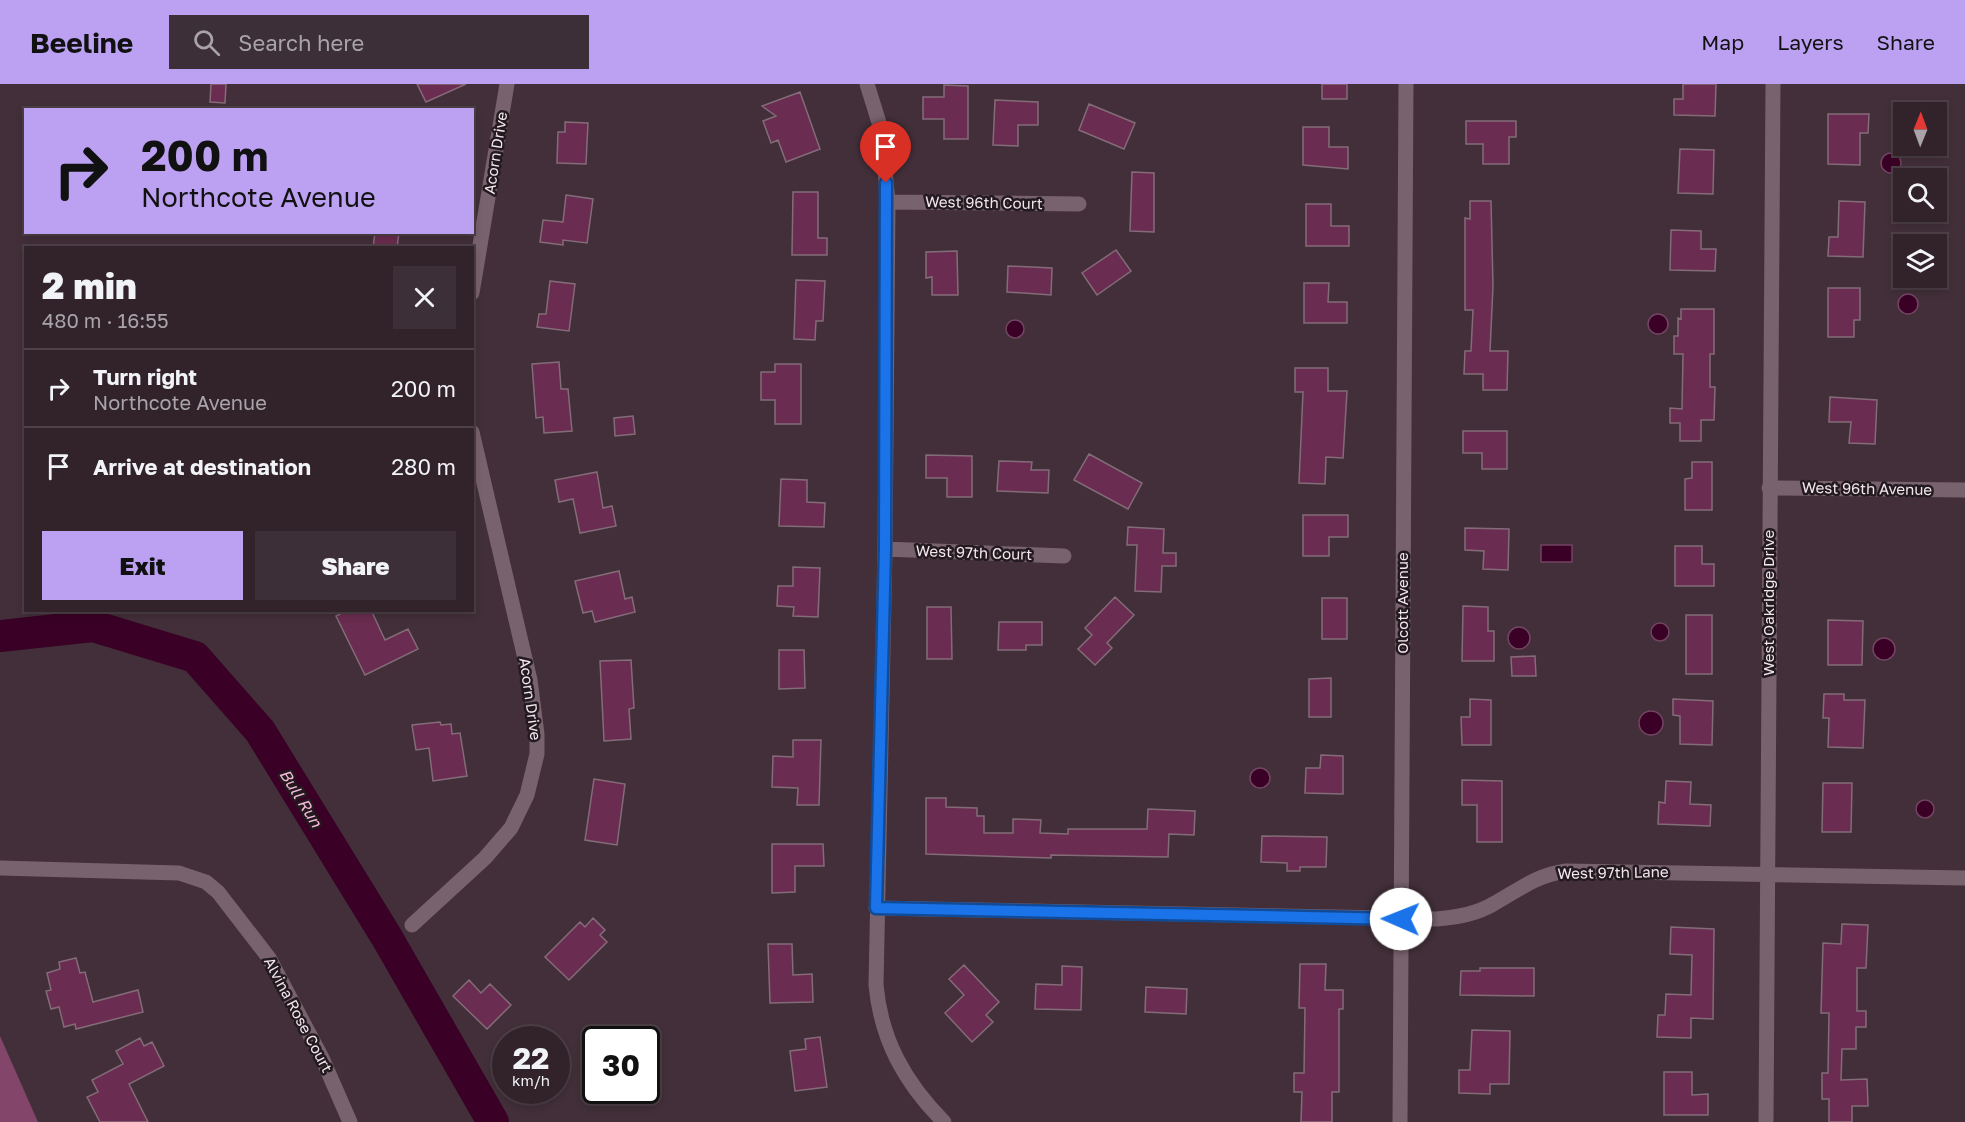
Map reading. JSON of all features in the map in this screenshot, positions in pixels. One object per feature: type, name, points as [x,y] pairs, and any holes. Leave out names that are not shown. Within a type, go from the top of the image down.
[{"type":"street","name":"Acorn Drive","points":[[474,281],[507,84]]},
{"type":"street","points":[[867,84],[881,129],[888,202],[885,549],[876,985],[885,1036],[907,1079],[944,1122]]},
{"type":"street","name":"Olcott Avenue","points":[[1400,1122],[1406,84]]},
{"type":"street","name":"West Oakridge Drive","points":[[1766,1122],[1773,84]]},
{"type":"street","name":"West 96th Court","points":[[888,202],[1079,204]]},
{"type":"street","name":"Acorn Drive","points":[[412,925],[485,858],[510,828],[527,795],[537,754],[537,734],[530,680],[474,441]]},
{"type":"street","name":"West 96th Avenue","points":[[1770,488],[1965,490]]},
{"type":"street","name":"West 97th Court","points":[[885,549],[1064,556]]},
{"type":"street","name":"Alvina Rose Court","points":[[0,868],[179,873],[206,882],[230,906],[269,958],[322,1058],[350,1122]]},
{"type":"street","name":"West 97th Lane","points":[[876,908],[1437,919],[1468,915],[1494,904],[1535,878],[1558,872],[1767,873],[1965,878]]},
{"type":"shaded area","points":[[1887,153],[1893,153],[1893,156],[1901,159],[1901,167],[1893,168],[1893,173],[1887,173],[1881,167],[1881,159]]},
{"type":"shaded area","points":[[1904,294],[1912,294],[1918,300],[1918,308],[1912,314],[1904,314],[1898,308],[1898,300]]},
{"type":"shaded area","points":[[1654,314],[1662,314],[1668,320],[1668,328],[1662,334],[1654,334],[1648,328],[1648,320]]},
{"type":"shaded area","points":[[1011,320],[1019,320],[1024,325],[1022,336],[1011,338],[1006,333],[1006,325]]},
{"type":"shaded area","points":[[1541,545],[1572,545],[1572,562],[1541,562]]},
{"type":"shaded area","points":[[1660,623],[1666,626],[1669,632],[1666,638],[1660,641],[1654,638],[1651,632],[1654,626]]},
{"type":"shaded area","points":[[1519,627],[1527,630],[1530,638],[1527,646],[1519,649],[1511,646],[1508,638],[1511,630]]},
{"type":"shaded area","points":[[1884,638],[1892,641],[1895,649],[1892,657],[1884,660],[1876,657],[1873,649],[1876,641]]},
{"type":"shaded area","points":[[1651,711],[1656,712],[1662,718],[1662,728],[1656,734],[1651,735],[1646,734],[1640,728],[1639,723],[1640,718],[1646,712]]},
{"type":"shaded area","points":[[1256,768],[1264,768],[1270,774],[1270,782],[1264,788],[1256,788],[1250,782],[1250,774]]},
{"type":"shaded area","points":[[1921,800],[1929,800],[1934,805],[1932,816],[1921,818],[1916,813],[1916,805]]},
{"type":"shaded area","points":[[0,1036],[38,1122],[0,1122]]},
{"type":"building","points":[[211,84],[226,84],[225,103],[210,102]]},
{"type":"building","points":[[417,84],[466,84],[426,102]]},
{"type":"building","points":[[1322,84],[1347,84],[1347,99],[1322,99]]},
{"type":"building","points":[[1683,84],[1716,84],[1715,116],[1674,115],[1674,99],[1683,99]]},
{"type":"building","points":[[944,85],[968,86],[968,139],[944,139],[944,119],[923,119],[923,97],[944,97]]},
{"type":"building","points":[[800,92],[820,149],[786,162],[778,140],[771,143],[763,121],[776,116],[762,106]]},
{"type":"building","points":[[995,100],[1038,102],[1038,125],[1018,125],[1018,146],[993,145]]},
{"type":"building","points":[[1089,104],[1135,123],[1124,149],[1079,130]]},
{"type":"building","points":[[1828,114],[1869,114],[1868,133],[1860,133],[1860,165],[1828,164]]},
{"type":"building","points":[[1466,121],[1516,121],[1516,137],[1509,137],[1509,164],[1483,164],[1483,144],[1466,144]]},
{"type":"building","points":[[565,122],[588,123],[586,164],[557,163],[558,132],[565,132]]},
{"type":"building","points":[[1303,127],[1329,127],[1329,147],[1348,147],[1348,169],[1303,165]]},
{"type":"building","points":[[1680,149],[1714,150],[1713,194],[1678,193]]},
{"type":"building","points":[[1132,172],[1154,173],[1154,232],[1130,231]]},
{"type":"building","points":[[793,192],[818,192],[818,238],[827,238],[827,255],[792,255]]},
{"type":"building","points":[[566,195],[593,199],[587,243],[563,240],[563,245],[540,242],[543,220],[563,222]]},
{"type":"building","points":[[1470,201],[1491,201],[1493,286],[1490,351],[1508,351],[1507,390],[1483,390],[1483,374],[1464,374],[1465,351],[1471,351],[1473,310],[1465,310],[1465,218],[1470,219]]},
{"type":"building","points":[[1839,201],[1865,202],[1863,257],[1828,256],[1829,237],[1838,237]]},
{"type":"building","points":[[1306,204],[1331,204],[1331,226],[1349,226],[1349,246],[1306,246]]},
{"type":"building","points":[[1671,230],[1701,231],[1701,249],[1716,249],[1715,271],[1670,270]]},
{"type":"building","points":[[375,234],[399,234],[397,246],[373,246]]},
{"type":"building","points":[[1116,250],[1131,271],[1097,295],[1082,273]]},
{"type":"building","points":[[957,251],[958,295],[932,295],[932,277],[926,278],[926,252]]},
{"type":"building","points":[[1008,266],[1052,268],[1051,295],[1007,292]]},
{"type":"building","points":[[796,280],[825,281],[823,321],[816,321],[815,340],[794,339]]},
{"type":"building","points":[[550,281],[575,284],[569,331],[537,327],[539,314],[546,314]]},
{"type":"building","points":[[1304,283],[1329,283],[1328,302],[1347,302],[1347,323],[1304,323]]},
{"type":"building","points":[[1828,288],[1860,288],[1860,320],[1854,320],[1854,337],[1828,337]]},
{"type":"building","points":[[1681,309],[1714,309],[1714,354],[1710,354],[1710,387],[1715,387],[1714,420],[1701,420],[1701,441],[1680,441],[1680,423],[1670,423],[1670,408],[1682,409],[1683,354],[1674,354],[1674,336],[1678,336],[1678,318],[1681,319]]},
{"type":"building","points":[[559,362],[561,389],[568,389],[572,431],[544,433],[543,417],[536,418],[532,364]]},
{"type":"building","points":[[775,364],[801,364],[801,424],[775,424],[775,400],[761,400],[761,372],[775,372]]},
{"type":"building","points":[[1295,368],[1328,368],[1328,391],[1347,391],[1343,458],[1326,457],[1325,484],[1299,483],[1303,392],[1295,392]]},
{"type":"building","points":[[1830,397],[1877,400],[1875,444],[1849,443],[1851,422],[1829,422]]},
{"type":"building","points":[[633,416],[635,434],[615,436],[614,418]]},
{"type":"building","points":[[1463,431],[1507,431],[1507,469],[1482,469],[1482,453],[1463,453]]},
{"type":"building","points":[[1089,454],[1142,483],[1128,509],[1074,480]]},
{"type":"building","points":[[926,455],[972,456],[972,497],[947,497],[947,478],[926,478]]},
{"type":"building","points":[[999,461],[1032,462],[1031,470],[1049,470],[1048,493],[997,491]]},
{"type":"building","points":[[1692,462],[1712,462],[1712,510],[1685,510],[1685,479],[1692,478]]},
{"type":"building","points":[[597,472],[603,508],[612,506],[616,526],[580,533],[573,499],[559,502],[555,480]]},
{"type":"building","points":[[781,479],[807,480],[807,502],[825,503],[824,527],[779,526]]},
{"type":"building","points":[[1303,515],[1348,515],[1348,537],[1329,537],[1329,556],[1303,556]]},
{"type":"building","points":[[1128,527],[1164,529],[1163,553],[1176,553],[1176,566],[1162,566],[1161,592],[1135,591],[1137,545],[1127,545]]},
{"type":"building","points":[[1465,528],[1509,529],[1508,570],[1483,569],[1484,551],[1465,550]]},
{"type":"building","points":[[1675,546],[1702,546],[1702,564],[1714,564],[1714,586],[1675,586]]},
{"type":"building","points":[[793,567],[820,568],[818,617],[793,616],[794,607],[777,606],[778,586],[793,586]]},
{"type":"building","points":[[619,571],[625,599],[632,597],[635,612],[595,622],[592,611],[583,613],[575,581]]},
{"type":"building","points":[[1115,597],[1134,615],[1107,643],[1112,648],[1095,665],[1078,649],[1092,635],[1085,628]]},
{"type":"building","points":[[1322,598],[1347,598],[1347,639],[1322,639]]},
{"type":"building","points":[[1463,606],[1488,607],[1488,631],[1494,631],[1494,661],[1462,661]]},
{"type":"building","points":[[927,607],[951,607],[952,659],[927,659]]},
{"type":"building","points":[[344,612],[372,612],[385,640],[408,629],[418,649],[365,675],[336,616]]},
{"type":"building","points":[[1686,615],[1712,615],[1712,674],[1686,674]]},
{"type":"building","points":[[1828,620],[1863,621],[1862,665],[1828,665]]},
{"type":"building","points":[[999,622],[1042,622],[1042,645],[1026,645],[1026,650],[998,650]]},
{"type":"building","points":[[779,650],[804,650],[805,688],[779,689]]},
{"type":"building","points":[[1535,656],[1536,676],[1512,676],[1511,657]]},
{"type":"building","points":[[631,660],[634,708],[629,709],[631,739],[604,741],[600,661]]},
{"type":"building","points":[[1331,678],[1331,717],[1309,717],[1309,679]]},
{"type":"building","points":[[1824,694],[1844,694],[1844,700],[1865,700],[1863,748],[1828,747],[1829,718],[1823,718]]},
{"type":"building","points":[[1470,699],[1491,700],[1491,745],[1462,745],[1461,717],[1470,717]]},
{"type":"building","points":[[1673,699],[1713,701],[1712,745],[1680,744],[1680,716],[1673,715]]},
{"type":"building","points":[[440,722],[441,725],[451,724],[452,734],[460,733],[467,776],[433,781],[429,748],[416,750],[412,725]]},
{"type":"building","points":[[793,740],[821,740],[819,805],[797,805],[798,788],[772,787],[773,756],[793,757]]},
{"type":"building","points":[[1321,755],[1343,756],[1343,794],[1305,793],[1306,768],[1320,768]]},
{"type":"building","points":[[594,779],[625,784],[617,845],[585,840]]},
{"type":"building","points":[[1462,780],[1502,781],[1502,842],[1477,842],[1477,805],[1462,805]]},
{"type":"building","points":[[1666,781],[1691,782],[1690,804],[1711,805],[1710,826],[1658,824],[1659,802],[1665,803]]},
{"type":"building","points":[[1823,783],[1852,783],[1851,832],[1822,832]]},
{"type":"building","points":[[926,798],[946,798],[946,807],[977,808],[977,816],[984,816],[984,833],[1013,833],[1013,819],[1041,820],[1040,833],[1068,834],[1068,829],[1147,829],[1148,809],[1195,811],[1194,835],[1169,834],[1168,857],[1051,855],[1051,858],[926,854]]},
{"type":"building","points":[[1262,836],[1327,837],[1326,867],[1300,867],[1300,871],[1287,871],[1287,863],[1261,862]]},
{"type":"building","points":[[772,844],[823,844],[824,866],[795,866],[795,892],[772,893]]},
{"type":"building","points":[[593,918],[605,930],[600,935],[607,942],[569,980],[545,957],[580,922],[585,927]]},
{"type":"building","points":[[1842,924],[1868,925],[1866,968],[1857,968],[1857,1011],[1866,1011],[1866,1027],[1856,1027],[1856,1049],[1842,1049],[1841,1080],[1867,1079],[1868,1106],[1852,1106],[1852,1122],[1829,1122],[1829,1099],[1822,1099],[1822,1073],[1828,1073],[1829,1013],[1821,1013],[1823,943],[1841,944]]},
{"type":"building","points":[[1671,927],[1714,929],[1713,1019],[1691,1018],[1691,1038],[1657,1037],[1658,1015],[1665,1015],[1666,994],[1691,995],[1692,955],[1670,954]]},
{"type":"building","points":[[768,944],[792,944],[793,975],[812,974],[813,1002],[770,1003]]},
{"type":"building","points":[[76,958],[80,973],[85,972],[93,1002],[138,990],[143,1012],[76,1029],[75,1024],[64,1027],[59,1007],[51,1009],[46,991],[51,990],[47,973],[60,969],[59,962]]},
{"type":"building","points":[[1300,964],[1326,964],[1325,990],[1343,990],[1343,1009],[1339,1009],[1339,1092],[1332,1092],[1332,1122],[1301,1122],[1302,1092],[1294,1092],[1294,1073],[1304,1073],[1305,1008],[1299,1008]]},
{"type":"building","points":[[964,965],[999,1002],[986,1015],[993,1022],[972,1042],[945,1013],[964,995],[949,979]]},
{"type":"building","points":[[1062,966],[1082,967],[1081,1010],[1035,1009],[1036,984],[1062,985]]},
{"type":"building","points":[[1480,968],[1534,968],[1534,996],[1460,995],[1461,971],[1480,971]]},
{"type":"building","points":[[469,980],[481,993],[490,984],[511,1005],[487,1029],[453,996]]},
{"type":"building","points":[[1146,987],[1187,989],[1186,1014],[1145,1012]]},
{"type":"building","points":[[1472,1030],[1510,1031],[1509,1084],[1490,1084],[1490,1094],[1459,1093],[1459,1070],[1470,1070]]},
{"type":"building","points":[[820,1037],[827,1087],[795,1091],[790,1051],[806,1049],[805,1039]]},
{"type":"building","points":[[140,1038],[144,1046],[152,1042],[164,1066],[129,1084],[148,1122],[100,1122],[87,1097],[98,1092],[92,1080],[123,1064],[116,1051]]},
{"type":"building","points":[[1664,1072],[1692,1072],[1692,1095],[1708,1094],[1708,1115],[1664,1115]]},
{"type":"waterway","name":"Bull Run","points":[[0,636],[93,626],[195,657],[260,731],[386,936],[493,1122]]},
{"type":"route","points":[[886,183],[888,202],[885,549],[876,908],[1401,919]]}]
